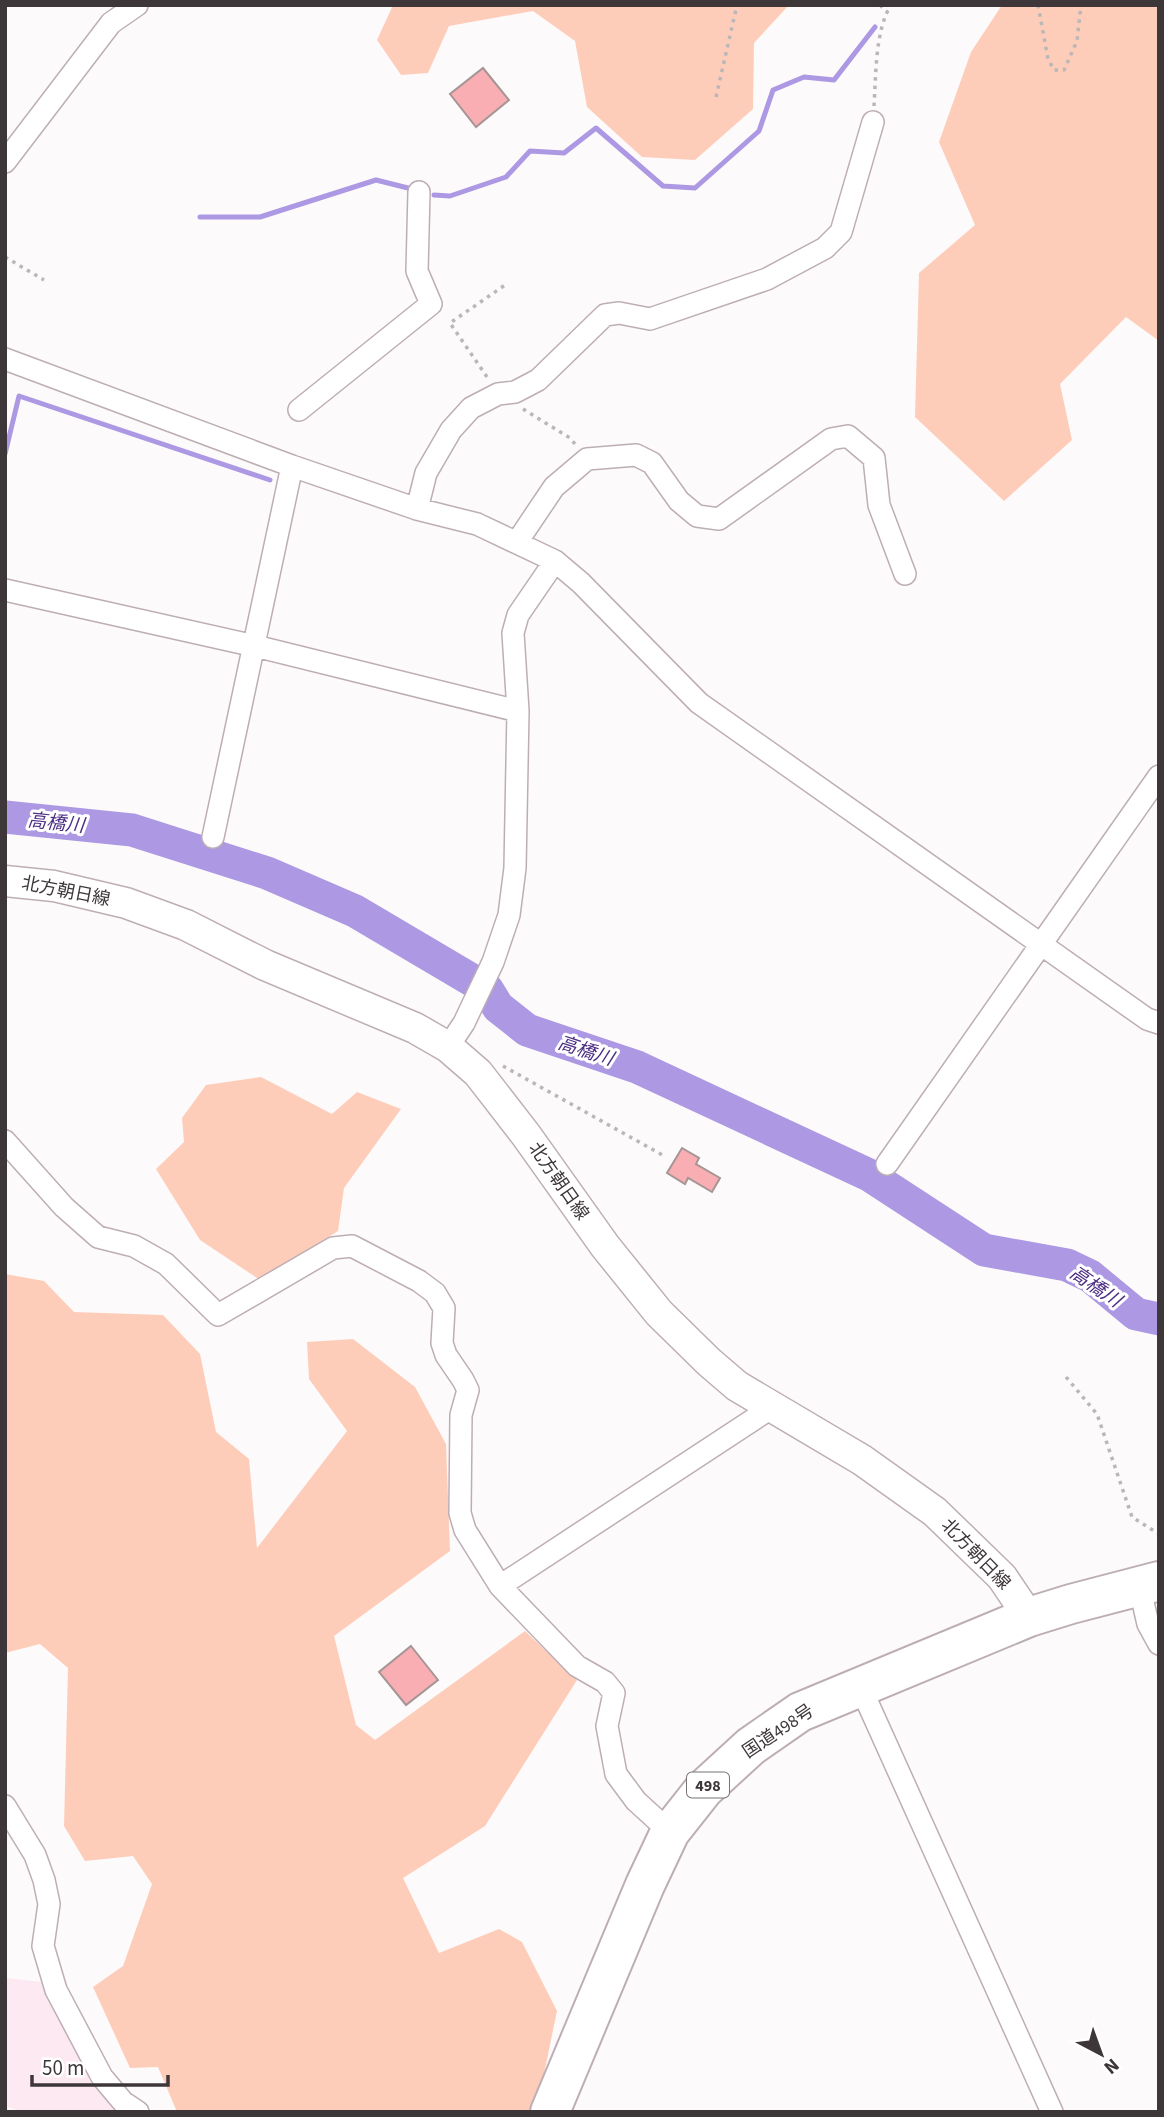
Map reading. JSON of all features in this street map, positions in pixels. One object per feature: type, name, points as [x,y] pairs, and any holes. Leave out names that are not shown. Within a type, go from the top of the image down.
[{"type":"highway","name":"国道498号","points":[[550,2112],[645,1885],[670,1832],[704,1789],[751,1746],[800,1712],[860,1686],[1029,1617],[1149,1583]]},
{"type":"main road","name":"北方朝日線","points":[[5,881],[54,886],[114,900],[187,925],[265,965],[415,1028],[448,1047],[478,1073],[605,1246],[659,1313],[737,1386],[862,1460],[935,1511],[1002,1577],[1029,1617]]},
{"type":"street","points":[[5,162],[111,23],[137,5]]},
{"type":"street","points":[[417,509],[426,473],[451,430],[471,408],[498,394],[515,392],[538,380],[605,315],[619,313],[650,318],[766,279],[825,248],[841,232],[873,122]]},
{"type":"street","points":[[299,410],[431,304],[417,271],[419,192]]},
{"type":"street","points":[[5,359],[292,466],[417,509],[477,524],[555,561],[581,583],[699,704],[1147,1019],[1159,1023]]},
{"type":"street","points":[[517,542],[554,487],[587,459],[636,455],[652,463],[679,501],[697,516],[719,519],[831,439],[848,436],[874,458],[879,505],[905,574]]},
{"type":"street","points":[[214,837],[292,466]]},
{"type":"street","points":[[448,1047],[472,1006],[509,915],[515,869],[518,711],[513,633],[518,615],[555,561]]},
{"type":"street","points":[[5,590],[255,646],[518,711]]},
{"type":"street","points":[[887,1164],[1159,776]]},
{"type":"street","points":[[5,1141],[64,1207],[98,1237],[134,1245],[166,1264],[219,1315],[333,1248],[352,1246],[419,1281],[435,1293],[444,1308],[442,1343],[446,1355],[468,1390],[461,1415],[460,1513],[465,1531],[500,1586],[577,1666],[605,1682],[614,1693],[607,1726],[616,1774],[636,1801],[670,1832]]},
{"type":"street","points":[[500,1586],[771,1408]]},
{"type":"street","points":[[1149,1583],[1148,1624],[1159,1644]]},
{"type":"street","points":[[860,1686],[1052,2112]]},
{"type":"street","points":[[5,1806],[35,1855],[44,1880],[49,1903],[43,1946],[56,1990],[102,2077],[123,2102],[138,2112]]},
{"type":"path","points":[[716,97],[737,5]]},
{"type":"path","points":[[880,5],[887,12]]},
{"type":"path","points":[[873,122],[879,44],[891,5]]},
{"type":"path","points":[[1038,5],[1048,59],[1054,70],[1064,70],[1077,41],[1081,5]]},
{"type":"path","points":[[5,257],[44,280]]},
{"type":"path","points":[[508,283],[450,323],[498,394],[570,438],[587,459]]},
{"type":"path","points":[[501,1065],[666,1157]]},
{"type":"path","points":[[1066,1377],[1097,1414],[1132,1517],[1159,1534]]},
{"type":"shaded area","points":[[393,5],[789,5],[754,43],[753,109],[695,160],[642,157],[587,107],[575,41],[533,11],[449,26],[428,73],[401,75],[377,40]]},
{"type":"shaded area","points":[[1002,5],[1159,5],[1159,341],[1126,317],[1060,384],[1072,440],[1004,501],[915,417],[919,273],[975,225],[939,142],[971,52]]},
{"type":"shaded area","points":[[261,1077],[332,1114],[357,1092],[401,1109],[344,1188],[338,1231],[260,1280],[200,1240],[156,1169],[184,1142],[182,1118],[206,1085]]},
{"type":"shaded area","points":[[5,1274],[44,1281],[74,1312],[163,1315],[200,1354],[216,1432],[249,1459],[257,1548],[347,1431],[309,1379],[307,1342],[353,1339],[415,1387],[446,1444],[450,1551],[334,1636],[356,1725],[375,1740],[525,1631],[577,1680],[485,1826],[403,1878],[439,1953],[499,1929],[522,1942],[557,2011],[539,2098],[532,2112],[177,2112],[158,2067],[130,2068],[93,1987],[123,1966],[152,1884],[133,1856],[85,1861],[64,1826],[68,1668],[40,1644],[5,1653]]},
{"type":"shaded area","points":[[5,1978],[43,1982],[91,2082],[117,2112],[23,2112],[5,2106]]},
{"type":"building","points":[[483,68],[509,100],[476,127],[450,94]]},
{"type":"building","points":[[682,1148],[699,1158],[696,1164],[720,1178],[712,1192],[688,1178],[685,1184],[667,1173]]},
{"type":"building","points":[[411,1646],[438,1680],[406,1705],[379,1672]]},
{"type":"waterway","points":[[434,195],[450,196],[506,177],[530,151],[564,153],[596,128],[663,186],[695,188],[759,131],[773,90],[804,77],[834,80],[875,27]]},
{"type":"waterway","points":[[200,217],[260,217],[376,180],[408,188]]},
{"type":"waterway","points":[[5,454],[19,396],[270,480]]},
{"type":"waterway","name":"高橋川","points":[[5,817],[132,830],[267,873],[355,911],[487,989],[498,1007],[527,1030],[637,1067],[869,1175],[984,1250],[1067,1265],[1090,1276],[1136,1314],[1159,1319]]}]
